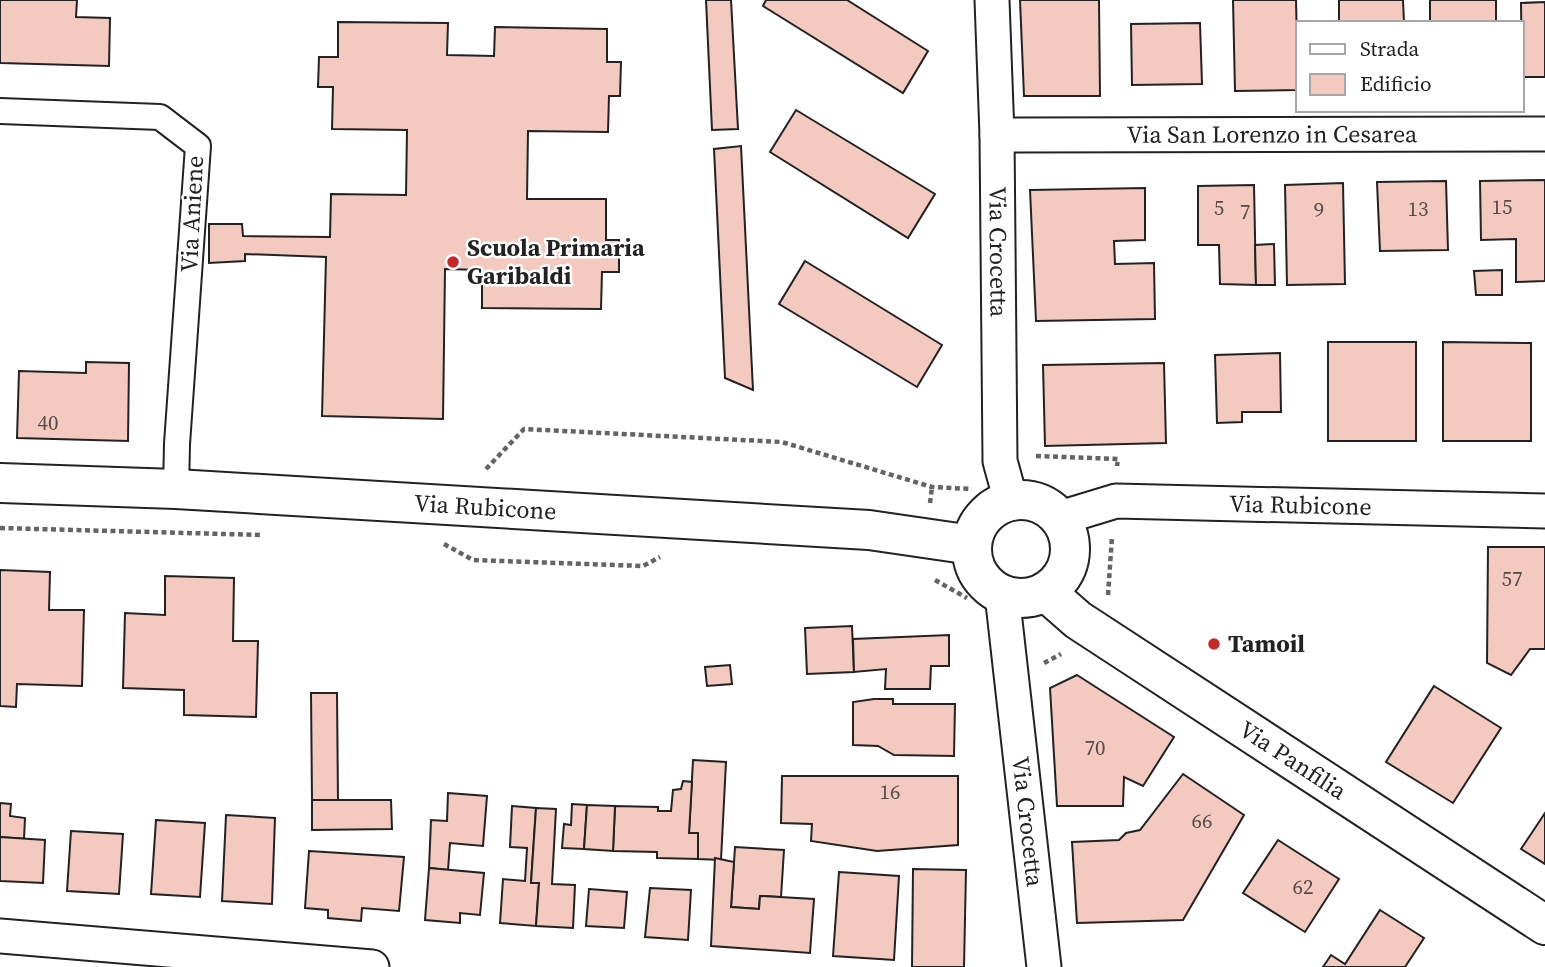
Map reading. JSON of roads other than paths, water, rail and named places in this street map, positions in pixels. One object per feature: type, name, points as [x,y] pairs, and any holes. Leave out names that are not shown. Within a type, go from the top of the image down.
[{"type":"street","name":"Via Crocetta","points":[[992,0],[997,135],[1000,461],[1011,501]]},
{"type":"street","name":"Via Aniene","points":[[0,111],[160,117],[198,146],[176,489]]},
{"type":"street","name":"Via San Lorenzo in Cesarea","points":[[997,135],[1545,134]]},
{"type":"street","name":"Via Rubicone","points":[[0,483],[176,489],[869,530],[972,545]]},
{"type":"street","points":[[1024,500],[1050,509],[1060,519],[1067,533],[1069,558],[1058,581],[1046,592],[1017,598],[1002,594],[989,586],[979,574],[973,560],[972,545],[976,530],[996,507],[1011,501],[1024,500]]},
{"type":"street","name":"Via Rubicone","points":[[1060,519],[1116,501],[1545,511]]},
{"type":"street","name":"Via Panfilia","points":[[1046,592],[1077,620],[1545,925]]},
{"type":"street","name":"Via Crocetta","points":[[1002,594],[1044,967]]},
{"type":"street","points":[[0,936],[372,967]]},
{"type":"place","name":"Scuola Primaria Garibaldi","points":[[453,262]]},
{"type":"place","name":"Tamoil","points":[[1214,644]]}]
